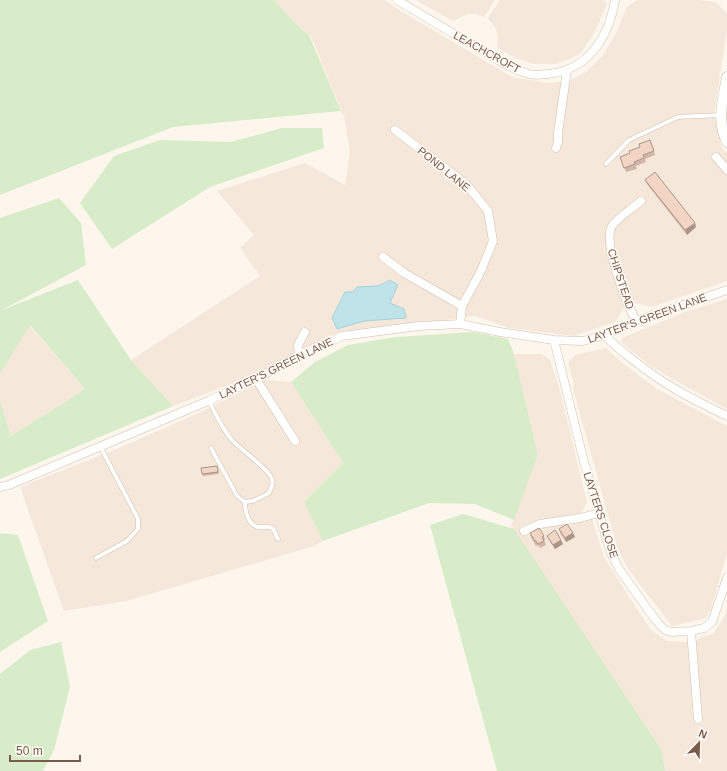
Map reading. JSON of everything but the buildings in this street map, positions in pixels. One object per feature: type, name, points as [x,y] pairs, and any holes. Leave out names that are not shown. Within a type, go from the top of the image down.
[{"type":"street","name":"LEACHCROFT","points":[[397,0],[506,65],[531,75],[552,74],[572,69],[585,61],[593,52],[613,16],[615,0]]},
{"type":"street","points":[[556,148],[567,70]]},
{"type":"street","points":[[727,77],[720,115],[727,142]]},
{"type":"street","name":"POND LANE","points":[[395,130],[466,184],[488,211],[493,241],[481,271],[462,306],[460,324]]},
{"type":"street","points":[[716,157],[727,170]]},
{"type":"street","name":"CHIPSTEAD","points":[[636,321],[630,310],[615,266],[611,252],[609,232],[612,225],[641,202]]},
{"type":"street","points":[[383,257],[404,273],[462,306]]},
{"type":"street","name":"LAYTER'S GREEN LANE","points":[[0,486],[9,485],[256,379],[299,355],[342,336],[419,326],[460,324],[554,340],[583,341],[605,335],[636,321],[727,290]]},
{"type":"street","points":[[299,355],[298,345],[304,332]]},
{"type":"street","points":[[605,335],[611,342],[662,382],[727,416]]},
{"type":"street","name":"LAYTERS CLOSE","points":[[554,340],[584,462],[611,553],[619,569],[658,624],[665,630],[672,632],[691,631],[704,628],[712,622],[727,578]]},
{"type":"street","points":[[256,379],[295,441]]},
{"type":"street","points":[[524,531],[540,524],[580,518],[599,513]]},
{"type":"street","points":[[691,631],[698,718]]},
{"type":"lane","points":[[606,164],[628,140],[678,117],[720,115]]},
{"type":"lane","points":[[208,400],[224,430],[234,442],[272,478],[273,485],[269,493],[253,501],[245,502]]},
{"type":"lane","points":[[96,558],[127,541],[138,529],[138,519],[100,446]]},
{"type":"lane","points":[[211,448],[237,496],[245,502],[248,517],[251,523],[256,527],[273,529],[278,539]]},
{"type":"shaded area","points":[[274,0],[385,0],[399,10],[512,77],[547,83],[568,81],[586,72],[603,55],[616,33],[627,7],[637,0],[698,0],[716,2],[727,14],[727,30],[714,114],[722,148],[727,153],[727,281],[652,307],[634,303],[623,309],[615,322],[574,336],[509,328],[476,316],[331,335],[250,377],[173,406],[131,360],[260,276],[240,248],[254,235],[217,191],[305,163],[345,185],[350,151],[344,117],[311,36],[302,30]]},
{"type":"shaded area","points":[[416,0],[495,0],[484,17],[475,14],[468,14],[453,21]]},
{"type":"shaded area","points":[[500,0],[603,0],[607,4],[595,32],[581,53],[570,59],[555,64],[534,64],[517,59],[497,48],[498,38],[496,29],[488,18]]},
{"type":"shaded area","points":[[727,299],[727,409],[649,365],[621,342],[622,338],[685,312]]},
{"type":"shaded area","points":[[29,325],[85,389],[11,436],[0,401],[0,374]]},
{"type":"shaded area","points":[[606,348],[621,362],[657,389],[727,426],[727,553],[711,609],[706,618],[672,626],[628,569],[617,547],[573,389],[574,384],[568,363],[575,355]]},
{"type":"shaded area","points":[[514,354],[542,354],[550,360],[559,387],[587,502],[581,513],[592,519],[604,557],[651,630],[667,641],[696,641],[700,637],[713,634],[725,615],[727,607],[727,771],[665,771],[661,749],[511,526],[538,455]]},
{"type":"shaded area","points":[[265,380],[291,382],[343,463],[304,502],[323,541],[314,546],[127,601],[64,611],[20,487],[119,448],[194,415]]},
{"type":"green space","points":[[0,0],[274,0],[302,30],[309,35],[341,111],[173,127],[0,195]]},
{"type":"green space","points":[[282,128],[322,128],[324,148],[210,187],[112,249],[80,203],[114,156],[160,140],[231,142]]},
{"type":"green space","points":[[59,198],[81,223],[86,265],[2,310],[78,280],[131,360],[173,406],[0,479],[0,401],[11,436],[85,389],[30,325],[0,374],[0,218]]},
{"type":"green space","points":[[473,332],[508,339],[514,354],[538,455],[514,520],[475,504],[429,503],[323,541],[304,502],[343,463],[291,382],[315,362],[348,345],[396,337]]},
{"type":"green space","points":[[463,514],[514,529],[661,749],[665,771],[497,771],[430,525]]},
{"type":"green space","points":[[0,533],[18,535],[48,621],[0,652]]},
{"type":"green space","points":[[61,642],[70,687],[54,750],[43,771],[0,771],[0,674],[30,650]]},
{"type":"water","points":[[390,280],[398,285],[390,303],[404,309],[406,318],[364,321],[337,329],[332,318],[345,292],[353,292],[357,287],[378,286]]}]
